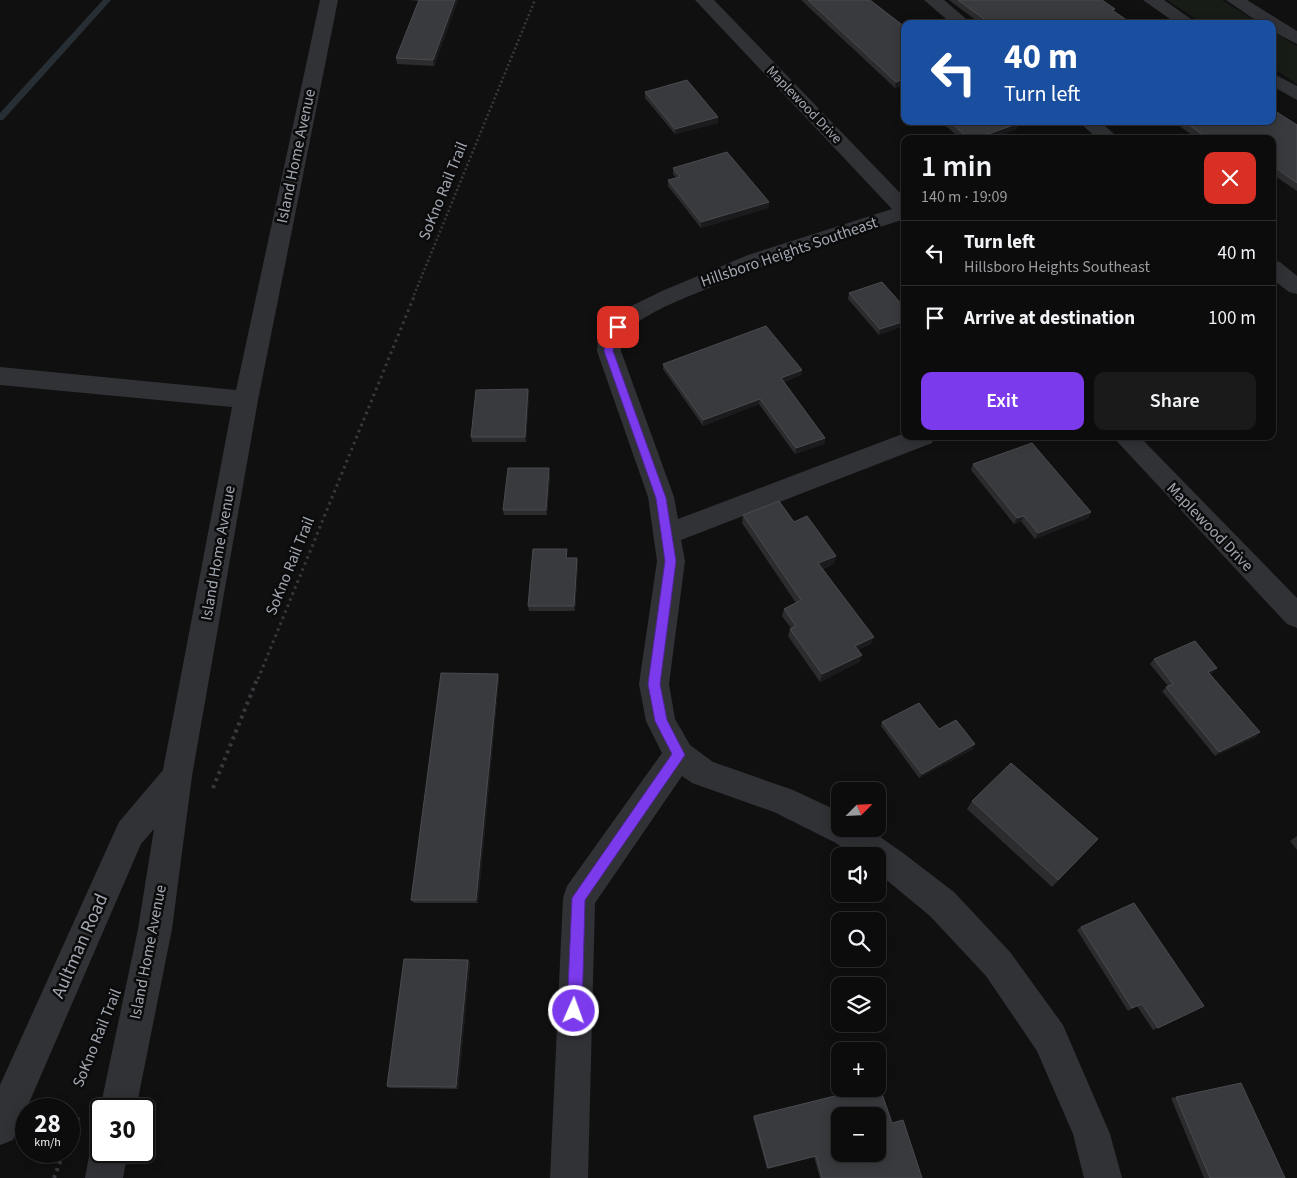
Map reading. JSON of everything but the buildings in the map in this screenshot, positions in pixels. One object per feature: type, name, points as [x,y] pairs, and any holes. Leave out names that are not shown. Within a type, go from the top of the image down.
[{"type":"street","name":"Island Home Avenue","points":[[120,1098],[155,928],[177,776],[246,400],[329,0]]},
{"type":"street","name":"Maplewood Drive","points":[[704,0],[901,207]]},
{"type":"street","points":[[933,0],[958,20]]},
{"type":"street","points":[[1152,0],[1183,20]]},
{"type":"street","points":[[1235,0],[1268,20]]},
{"type":"street","points":[[1276,25],[1297,38]]},
{"type":"street","points":[[1276,81],[1297,94]]},
{"type":"street","points":[[1092,125],[1105,135]]},
{"type":"street","name":"Hillsboro Heights Southeast","points":[[901,212],[756,260],[695,285],[625,319],[610,334],[609,351],[661,498],[671,561],[654,684],[661,721],[679,755],[703,773],[782,800],[847,832],[892,864],[942,904],[998,964],[1050,1038],[1091,1134],[1103,1178]]},
{"type":"street","points":[[1276,270],[1297,287]]},
{"type":"street","points":[[0,376],[246,400]]},
{"type":"street","points":[[667,534],[912,440]]},
{"type":"street","name":"Maplewood Drive","points":[[1128,440],[1297,616]]},
{"type":"street","points":[[568,1178],[578,898],[679,755]]},
{"type":"street","name":"Aultman Road","points":[[0,1127],[130,833],[177,776]]},
{"type":"street","points":[[104,1178],[107,1163]]},
{"type":"path","name":"SoKno Rail Trail","points":[[212,791],[535,0]]},
{"type":"path","name":"SoKno Rail Trail","points":[[80,1114],[84,1104]]},
{"type":"path","points":[[54,1178],[60,1163]]},
{"type":"shaded area","points":[[1167,0],[1222,0],[1254,20],[1198,20]]},
{"type":"shaded area","points":[[1276,33],[1297,46],[1297,84],[1276,70]]},
{"type":"waterway","points":[[0,118],[107,0]]},
{"type":"route","points":[[574,1011],[578,898],[679,755],[661,721],[654,684],[671,561],[661,498],[609,351],[610,334],[618,327]]}]
